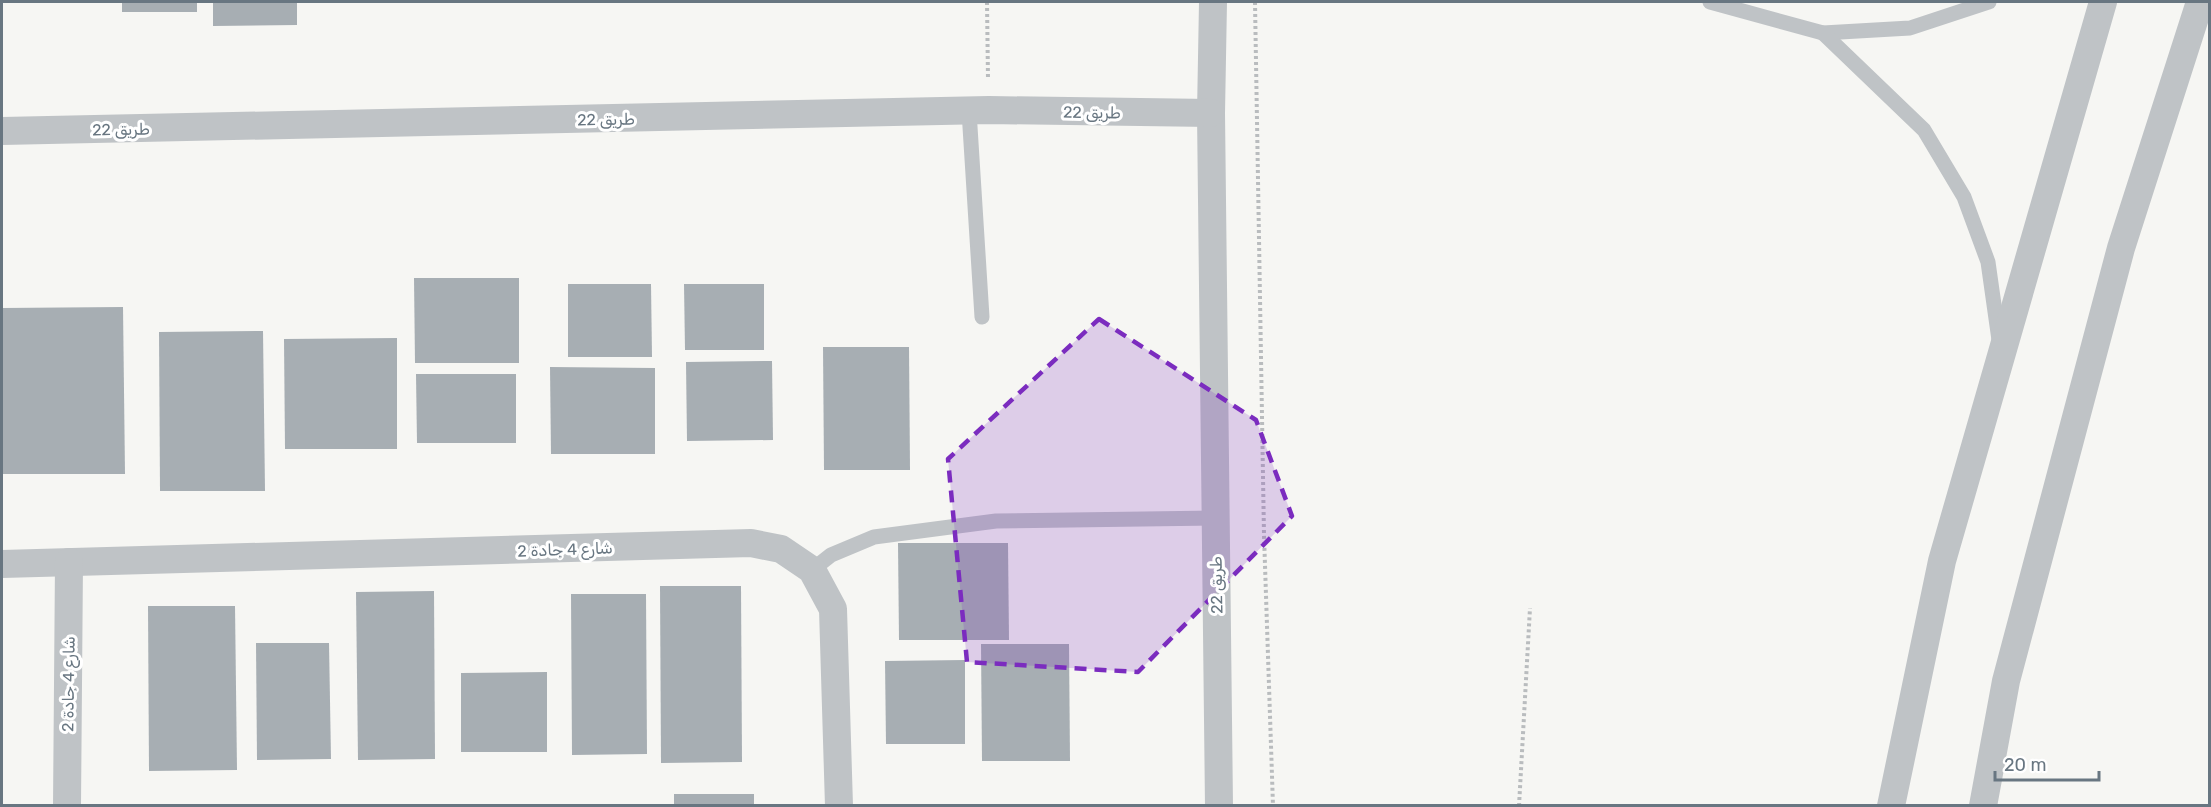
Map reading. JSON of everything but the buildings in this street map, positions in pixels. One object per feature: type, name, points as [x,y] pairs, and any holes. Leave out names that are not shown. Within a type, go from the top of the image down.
[{"type":"street","name":"طريق 22","points":[[1213,2],[1211,113],[1219,806]]},
{"type":"street","points":[[1891,806],[1942,561],[2103,2]]},
{"type":"street","points":[[1983,806],[2006,681],[2121,248],[2200,2]]},
{"type":"street","name":"طريق 22","points":[[2,131],[979,111],[1211,113]]},
{"type":"street","name":"شارع 4 جادة 2","points":[[2,564],[750,543],[781,549],[812,570],[833,609],[839,806]]},
{"type":"street","name":"شارع 4 جادة 2","points":[[67,806],[69,562]]},
{"type":"lane","points":[[1710,2],[1823,33],[1910,28],[1989,2]]},
{"type":"lane","points":[[1823,33],[1924,130],[1964,197],[1988,262],[2001,356]]},
{"type":"lane","points":[[979,111],[982,317]]},
{"type":"lane","points":[[812,570],[831,555],[874,537],[996,521],[1216,518]]},
{"type":"path","points":[[979,111],[987,2]]},
{"type":"path","points":[[1254,2],[1264,535],[1273,806]]},
{"type":"path","points":[[1519,806],[1530,608]]},
{"type":"highlighted area","points":[[1099,319],[1256,420],[1292,516],[1138,672],[967,662],[948,459]]}]
